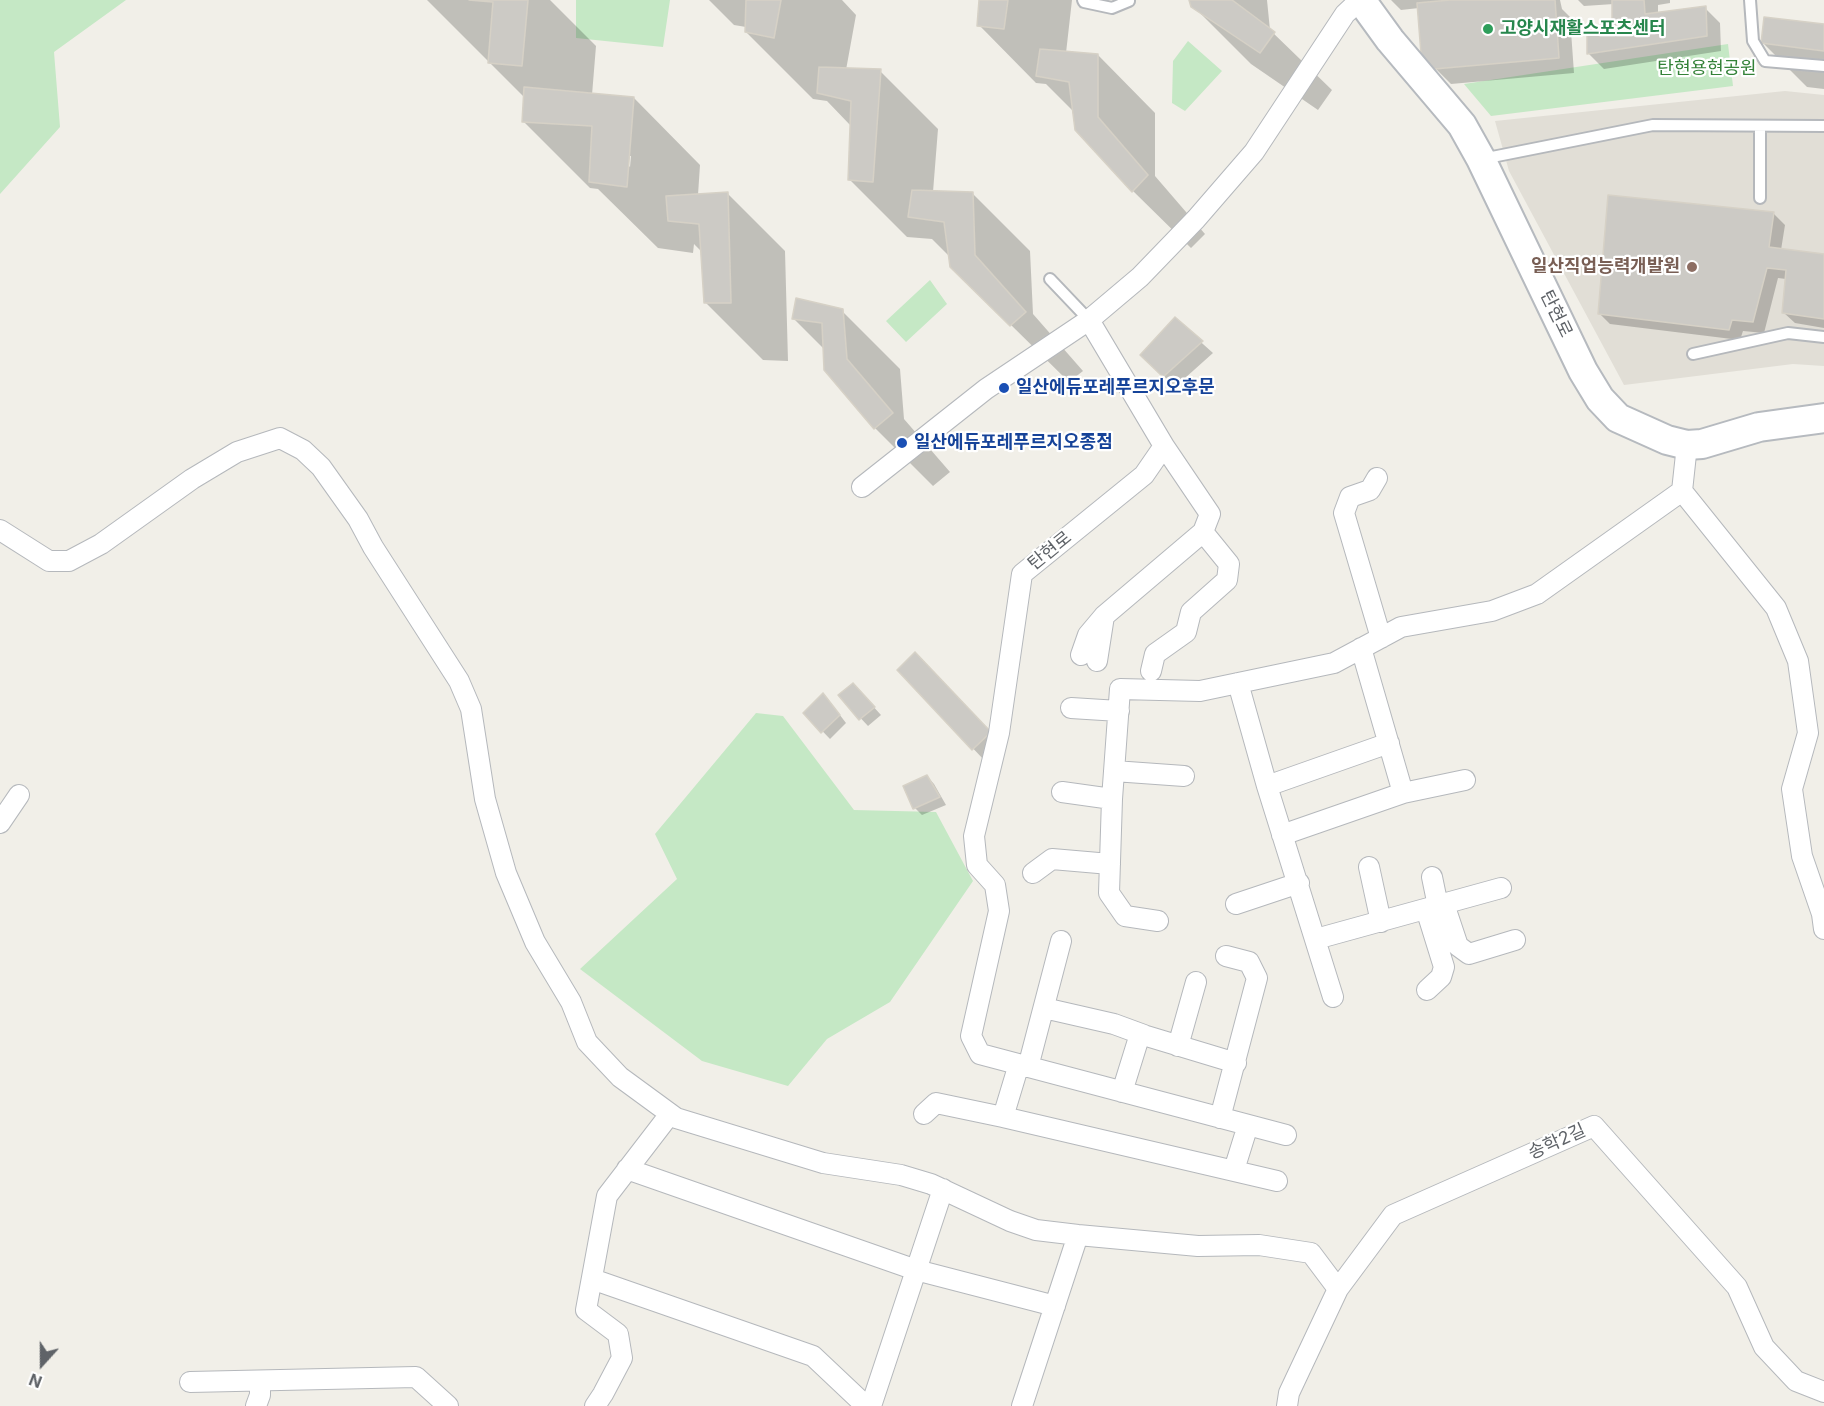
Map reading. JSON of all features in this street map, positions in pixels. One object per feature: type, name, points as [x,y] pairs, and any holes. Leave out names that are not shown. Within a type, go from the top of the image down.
[{"type":"main road","name":"탄현로","points":[[1360,0],[1390,40],[1462,125],[1481,159],[1583,371],[1600,399],[1618,418],[1667,440],[1687,445],[1702,444],[1759,427],[1824,418]]},
{"type":"street","name":"탄현로","points":[[862,488],[986,389],[1089,320],[1140,277],[1196,219],[1254,152],[1345,14],[1360,0]]},
{"type":"street","points":[[1089,320],[1164,446],[1210,514],[1203,532],[1104,616],[1088,635],[1089,658]]},
{"type":"street","points":[[0,530],[49,561],[69,561],[101,544],[192,479],[237,452],[280,438],[303,450],[321,467],[358,519],[373,547],[459,681],[471,709],[484,799],[506,873],[535,942],[570,1002],[587,1041],[620,1077],[676,1118],[823,1162],[901,1175],[932,1184],[1010,1221],[1036,1230],[1077,1236],[1198,1246],[1258,1245],[1311,1253],[1338,1289]]},
{"type":"street","points":[[1687,445],[1682,492],[1776,608],[1798,661],[1816,730],[1792,789],[1802,856],[1823,920]]},
{"type":"street","name":"탄현로","points":[[1164,446],[1144,475],[1022,574],[999,733],[974,836],[976,865],[995,885],[999,911],[971,1036],[980,1054],[1286,1135]]},
{"type":"street","points":[[1377,478],[1370,490],[1350,497],[1344,513],[1381,638]]},
{"type":"street","points":[[1158,921],[1125,916],[1109,893],[1112,799],[1120,689],[1200,691],[1334,663],[1401,627],[1492,611],[1537,594],[1682,492]]},
{"type":"street","points":[[1151,672],[1155,654],[1186,632],[1191,612],[1227,580],[1229,564],[1203,532]]},
{"type":"street","points":[[1361,648],[1403,793]]},
{"type":"street","points":[[1238,683],[1267,786],[1334,997]]},
{"type":"street","points":[[1071,708],[1119,711]]},
{"type":"street","points":[[1267,786],[1389,743]]},
{"type":"street","points":[[1114,771],[1184,776]]},
{"type":"street","points":[[1282,835],[1403,793],[1466,780]]},
{"type":"street","points":[[1062,792],[1112,799]]},
{"type":"street","points":[[0,824],[19,795]]},
{"type":"street","points":[[1033,873],[1052,859],[1110,864]]},
{"type":"street","points":[[1370,867],[1381,922]]},
{"type":"street","points":[[1427,990],[1441,977],[1444,967],[1432,877]]},
{"type":"street","points":[[1236,903],[1299,883]]},
{"type":"street","points":[[1316,939],[1501,888]]},
{"type":"street","points":[[1436,907],[1458,946],[1469,954],[1515,939]]},
{"type":"street","points":[[1003,1117],[1044,1008],[1061,941]]},
{"type":"street","points":[[1220,1118],[1257,978],[1249,962],[1226,956]]},
{"type":"street","points":[[1178,1046],[1196,982]]},
{"type":"street","points":[[1044,1008],[1114,1024],[1178,1046],[1236,1062]]},
{"type":"street","points":[[1122,1092],[1140,1034],[1144,1035]]},
{"type":"street","points":[[924,1114],[936,1103],[1278,1181]]},
{"type":"street","points":[[595,1406],[622,1358],[618,1334],[586,1310],[607,1196],[670,1114]]},
{"type":"street","points":[[1234,1170],[1248,1125]]},
{"type":"street","name":"송학2길","points":[[1287,1406],[1289,1393],[1338,1289],[1393,1215],[1594,1126],[1737,1287],[1764,1347],[1796,1381],[1824,1392]]},
{"type":"street","points":[[627,1169],[916,1270],[1055,1306]]},
{"type":"street","points":[[592,1279],[813,1356],[868,1406],[943,1189]]},
{"type":"street","points":[[1022,1406],[1077,1236]]},
{"type":"street","points":[[190,1382],[416,1377],[448,1406]]},
{"type":"street","points":[[256,1406],[260,1395],[260,1382]]},
{"type":"lane","points":[[1083,0],[1112,8],[1129,1]]},
{"type":"lane","points":[[1750,0],[1754,41],[1765,61],[1824,66]]},
{"type":"lane","points":[[1481,159],[1653,125],[1824,126]]},
{"type":"lane","points":[[1760,126],[1760,198]]},
{"type":"lane","points":[[1050,279],[1089,320]]},
{"type":"lane","points":[[1693,354],[1788,333],[1824,337]]},
{"type":"shaded area","name":"일산직업능력개발원","points":[[1785,91],[1824,95],[1824,366],[1793,364],[1624,385],[1509,171],[1495,121]]},
{"type":"green space","points":[[0,0],[126,0],[54,52],[60,127],[0,194]]},
{"type":"green space","points":[[576,0],[670,0],[663,47],[576,38]]},
{"type":"green space","points":[[1188,41],[1222,71],[1185,111],[1172,103],[1173,61]]},
{"type":"green space","name":"탄현용현공원","points":[[1728,44],[1733,86],[1491,116],[1464,84]]},
{"type":"green space","points":[[930,280],[947,304],[906,342],[886,321]]},
{"type":"green space","points":[[756,713],[783,716],[854,810],[936,812],[973,881],[890,1002],[827,1039],[788,1086],[702,1061],[580,969],[677,879],[655,834]]},
{"type":"building","points":[[469,0],[528,0],[522,66],[488,63],[493,2]]},
{"type":"building","points":[[746,0],[781,0],[774,38],[745,32]]},
{"type":"building","points":[[979,0],[1008,0],[1004,29],[977,26]]},
{"type":"building","points":[[1189,0],[1232,0],[1275,32],[1260,53],[1191,7]]},
{"type":"building","name":"고양시재활스포츠센터","points":[[1450,0],[1555,0],[1559,58],[1434,69],[1421,54],[1417,3]]},
{"type":"building","points":[[1612,0],[1644,0],[1645,14],[1706,6],[1707,36],[1587,54],[1587,30],[1612,27]]},
{"type":"building","points":[[1764,17],[1824,24],[1824,51],[1761,43]]},
{"type":"building","points":[[1040,49],[1098,54],[1098,117],[1148,175],[1132,192],[1075,130],[1069,82],[1036,76]]},
{"type":"building","points":[[819,67],[881,69],[873,182],[848,180],[851,101],[817,93]]},
{"type":"building","points":[[524,87],[634,97],[627,187],[589,182],[592,126],[522,122]]},
{"type":"building","points":[[912,190],[973,192],[975,255],[1026,312],[1010,326],[950,267],[944,222],[908,217]]},
{"type":"building","points":[[728,192],[731,303],[704,303],[699,224],[668,221],[666,196]]},
{"type":"building","points":[[1608,195],[1774,212],[1769,247],[1824,254],[1824,319],[1782,313],[1786,270],[1767,268],[1753,322],[1732,320],[1729,330],[1598,314]]},
{"type":"building","points":[[796,298],[843,309],[847,359],[893,413],[874,429],[824,370],[822,323],[792,319]]},
{"type":"building","points":[[1175,317],[1203,341],[1163,377],[1140,355]]},
{"type":"building","points":[[915,652],[991,732],[972,750],[897,670]]},
{"type":"building","points":[[853,683],[875,707],[859,720],[838,695]]},
{"type":"building","points":[[823,693],[840,715],[821,733],[803,713]]},
{"type":"building","points":[[927,775],[940,797],[913,809],[903,786]]},
{"type":"place","name":"고양시재활스포츠센터","points":[[1488,29]]},
{"type":"place","name":"일산직업능력개발원","points":[[1692,267]]},
{"type":"place","name":"일산에듀포레푸르지오후문","points":[[1004,388]]},
{"type":"place","name":"일산에듀포레푸르지오종점","points":[[902,443]]}]
